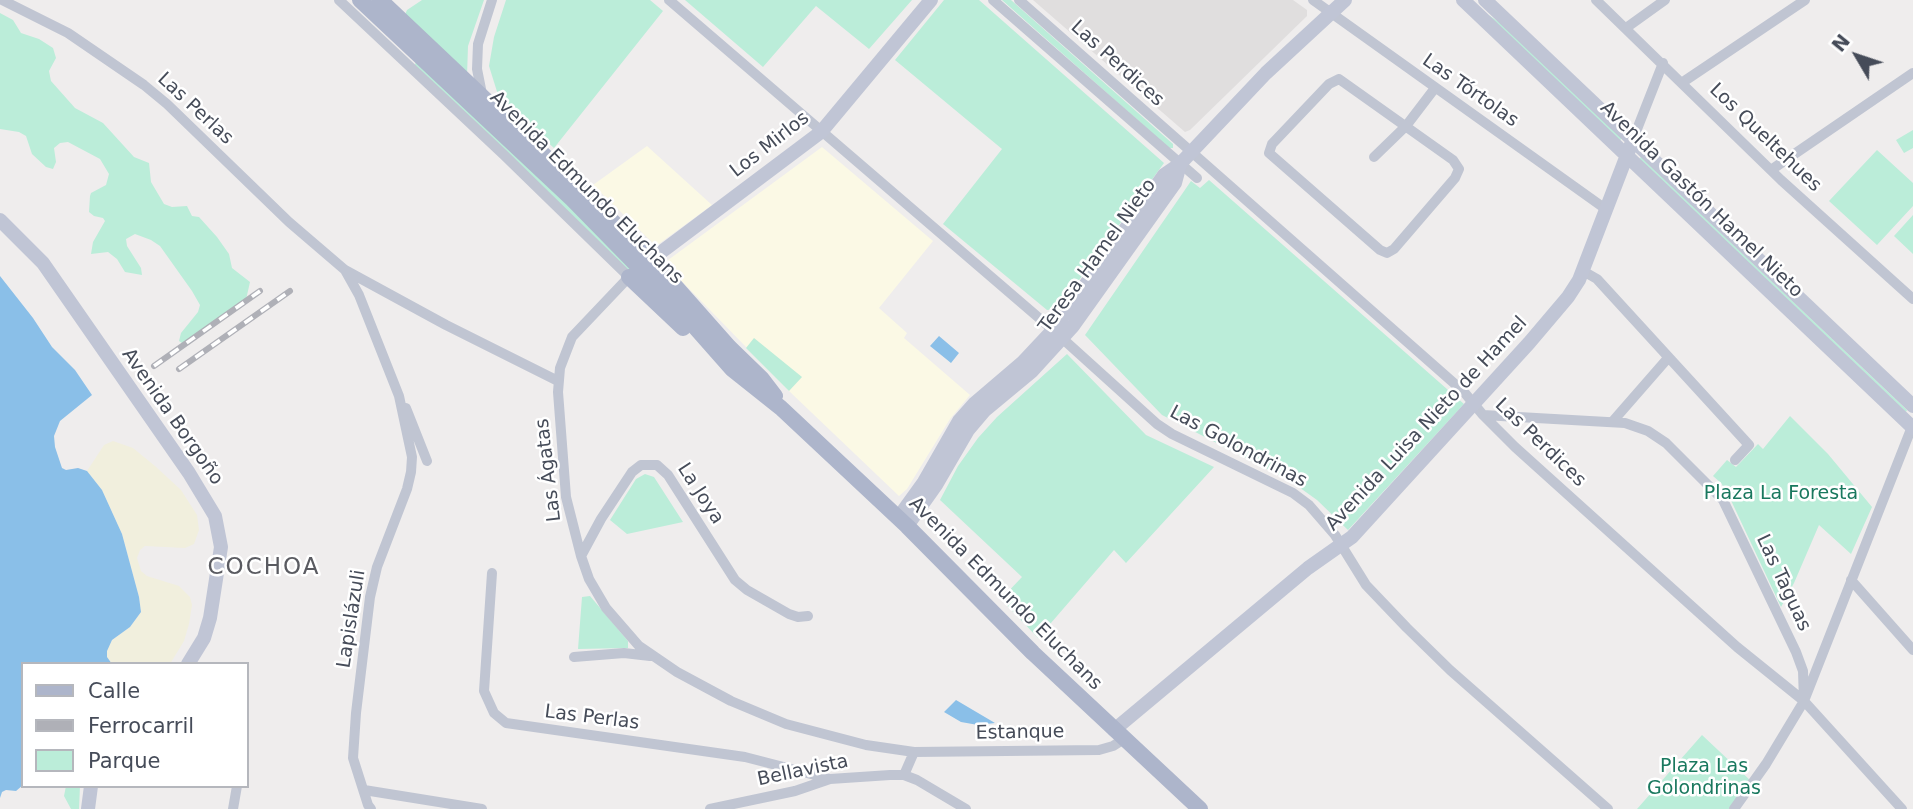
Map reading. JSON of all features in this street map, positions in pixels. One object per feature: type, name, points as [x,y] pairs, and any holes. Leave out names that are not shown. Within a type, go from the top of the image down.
[{"type":"main road","name":"Avenida Edmundo Eluchans","points":[[360,0],[572,199],[640,268],[729,347],[762,379],[781,408]]},
{"type":"main road","name":"Avenida Edmundo Eluchans","points":[[380,0],[418,55],[484,98],[640,268],[696,339],[781,408],[903,522],[1119,735],[1200,809]]},
{"type":"main road","name":"Los Mirlos","points":[[640,268],[821,132],[931,0]]},
{"type":"main road","name":"Teresa Hamel Nieto","points":[[903,522],[936,485],[968,430],[985,411],[1032,370],[1164,175],[1180,164],[1345,0]]},
{"type":"main road","name":"Avenida Gastón Hamel Nieto","points":[[1463,0],[1913,406]]},
{"type":"main road","name":"Avenida Gastón Hamel Nieto","points":[[1485,0],[1630,149],[1912,426]]},
{"type":"main road","name":"Avenida Luisa Nieto de Hamel","points":[[1119,735],[1308,568],[1342,546],[1479,410],[1568,297],[1583,271],[1630,149]]},
{"type":"main road","name":"Avenida Borgoño","points":[[0,220],[43,263],[189,473],[215,516],[221,547],[210,618],[204,638],[189,662]]},
{"type":"main road","points":[[89,809],[91,788]]},
{"type":"street","name":"Las Perlas","points":[[2,0],[68,33],[144,85],[289,222],[345,270]]},
{"type":"street","points":[[339,0],[418,55]]},
{"type":"street","points":[[484,98],[478,79],[477,57],[480,34],[492,0]]},
{"type":"street","name":"Las Golondrinas","points":[[669,0],[1164,429],[1293,493],[1318,515],[1342,546],[1366,585],[1417,638],[1600,807]]},
{"type":"street","name":"Las Perdices","points":[[993,0],[1196,178]]},
{"type":"street","name":"Las Perdices","points":[[1019,0],[1479,410],[1737,647],[1804,701],[1902,809]]},
{"type":"street","name":"Las Tórtolas","points":[[1313,0],[1607,210]]},
{"type":"street","name":"Los Queltehues","points":[[1596,0],[1771,170],[1913,299]]},
{"type":"street","points":[[1626,28],[1665,0]]},
{"type":"street","points":[[1683,82],[1805,0]]},
{"type":"street","name":"Avenida Luisa Nieto de Hamel","points":[[1630,149],[1663,63]]},
{"type":"street","points":[[1771,170],[1913,73]]},
{"type":"street","points":[[1339,79],[1405,126],[1453,160],[1459,169],[1455,178],[1394,249],[1387,253],[1380,250],[1281,164],[1269,150],[1329,84],[1339,79]]},
{"type":"street","points":[[1374,157],[1405,126],[1435,88]]},
{"type":"street","name":"Las Ágatas","points":[[640,268],[577,330],[563,356],[558,380],[566,497],[589,579],[606,608],[627,634],[652,656],[730,701],[786,724],[839,739],[914,752]]},
{"type":"street","points":[[345,270],[446,325],[558,380]]},
{"type":"street","name":"Lapislázuli","points":[[345,270],[359,295],[427,461]]},
{"type":"street","points":[[1583,271],[1597,279],[1749,445],[1735,460]]},
{"type":"street","points":[[1613,421],[1668,358]]},
{"type":"street","name":"Lapislázuli","points":[[372,809],[368,805],[353,758],[353,737],[370,597],[377,567],[411,472],[412,457],[399,396]]},
{"type":"street","name":"Las Taguas","points":[[1479,410],[1613,421],[1637,426],[1657,436],[1723,500],[1796,652],[1803,671],[1804,701]]},
{"type":"street","points":[[1734,809],[1766,764],[1804,701],[1912,426]]},
{"type":"street","name":"La Joya","points":[[581,556],[601,519],[632,472],[641,465],[657,465],[665,471],[735,580],[789,614],[808,616]]},
{"type":"street","name":"Las Perlas","points":[[492,573],[484,691],[494,713],[506,723],[745,757],[830,779]]},
{"type":"street","points":[[1851,580],[1913,650]]},
{"type":"street","name":"Las Ágatas","points":[[574,657],[624,653],[652,656]]},
{"type":"street","name":"Estanque","points":[[914,752],[1098,750],[1113,746],[1119,735]]},
{"type":"street","points":[[914,752],[904,775],[966,809]]},
{"type":"street","name":"Bellavista","points":[[710,809],[795,791],[830,779],[904,775]]},
{"type":"street","points":[[233,809],[237,788]]},
{"type":"street","points":[[363,790],[482,809]]},
{"type":"shaded area","points":[[1033,0],[1293,0],[1307,10],[1307,16],[1185,132]]},
{"type":"shaded area","points":[[647,146],[712,205],[656,246],[593,185]]},
{"type":"shaded area","points":[[822,147],[933,241],[879,308],[907,333],[904,338],[970,395],[950,419],[907,489],[899,496],[789,391],[664,263]]},
{"type":"green space","points":[[422,0],[484,0],[468,46],[467,76],[404,17],[407,10]]},
{"type":"green space","points":[[506,0],[650,0],[663,11],[554,148],[499,98],[489,66],[494,37]]},
{"type":"green space","points":[[685,0],[912,0],[869,49],[816,6],[763,67]]},
{"type":"green space","points":[[944,0],[979,0],[1164,163],[1058,309],[1047,310],[943,224],[1002,149],[895,60]]},
{"type":"green space","points":[[1002,0],[1011,0],[1173,144],[1173,148],[1169,148]]},
{"type":"green space","points":[[1484,12],[1505,26],[1622,137],[1620,141]]},
{"type":"green space","points":[[0,13],[13,20],[21,33],[39,39],[53,48],[56,58],[49,71],[51,81],[75,108],[103,123],[134,157],[149,163],[151,182],[164,204],[172,207],[187,206],[192,216],[199,217],[217,237],[229,254],[232,268],[250,282],[245,304],[182,343],[179,341],[181,333],[198,312],[200,305],[160,246],[135,234],[126,239],[142,275],[125,272],[117,259],[108,252],[91,254],[93,242],[105,221],[89,212],[90,196],[106,185],[109,174],[100,159],[68,142],[60,143],[54,148],[56,162],[53,169],[46,167],[32,154],[26,136],[0,129]]},
{"type":"green space","points":[[416,61],[578,211],[692,332],[415,65]]},
{"type":"green space","points":[[1913,130],[1913,148],[1904,153],[1896,140]]},
{"type":"green space","points":[[1877,150],[1913,183],[1913,206],[1877,245],[1829,201]]},
{"type":"green space","points":[[1641,157],[1907,410],[1906,412],[1639,159]]},
{"type":"green space","points":[[1209,180],[1464,404],[1348,530],[1317,500],[1289,480],[1162,415],[1085,335],[1191,181],[1200,188]]},
{"type":"green space","points":[[1913,215],[1913,254],[1894,236]]},
{"type":"green space","points":[[754,338],[802,377],[789,391],[746,348]]},
{"type":"green space","points":[[1067,354],[1146,435],[1214,467],[1126,563],[1114,550],[1038,638],[1001,599],[1022,577],[940,500],[958,466],[978,438],[997,417]]},
{"type":"green space","name":"Plaza La Foresta","points":[[1790,416],[1828,454],[1872,507],[1851,554],[1819,525],[1781,607],[1728,494],[1713,476],[1727,460],[1736,467],[1758,444],[1763,449]]},
{"type":"green space","points":[[645,474],[654,477],[683,522],[627,534],[610,520],[636,479]]},
{"type":"green space","points":[[590,596],[628,641],[628,648],[578,649],[582,597]]},
{"type":"green space","name":"Plaza Las Golondrinas","points":[[1702,735],[1751,781],[1729,809],[1637,809]]},
{"type":"green space","points":[[66,788],[80,788],[79,809],[71,809],[64,796]]},
{"type":"sand","points":[[113,441],[133,448],[181,490],[197,515],[199,530],[194,544],[185,548],[145,546],[137,558],[141,571],[147,576],[179,586],[190,597],[192,605],[189,624],[184,641],[171,662],[111,662],[107,657],[112,640],[130,627],[141,612],[122,534],[102,490],[87,471],[104,445]]},
{"type":"water","points":[[0,276],[52,347],[75,370],[92,395],[60,421],[54,436],[55,447],[62,468],[87,471],[102,490],[122,534],[141,612],[130,627],[112,640],[107,651],[111,662],[21,662],[21,787],[16,791],[2,792],[0,798]]},
{"type":"water","points":[[939,336],[959,353],[951,363],[930,346]]},
{"type":"water","points":[[956,700],[995,723],[978,725],[961,722],[944,712]]},
{"type":"railway","points":[[154,366],[260,291]]},
{"type":"railway","points":[[179,369],[290,291]]},
{"type":"district","name":"COCHOA","points":[[264,568]]}]
